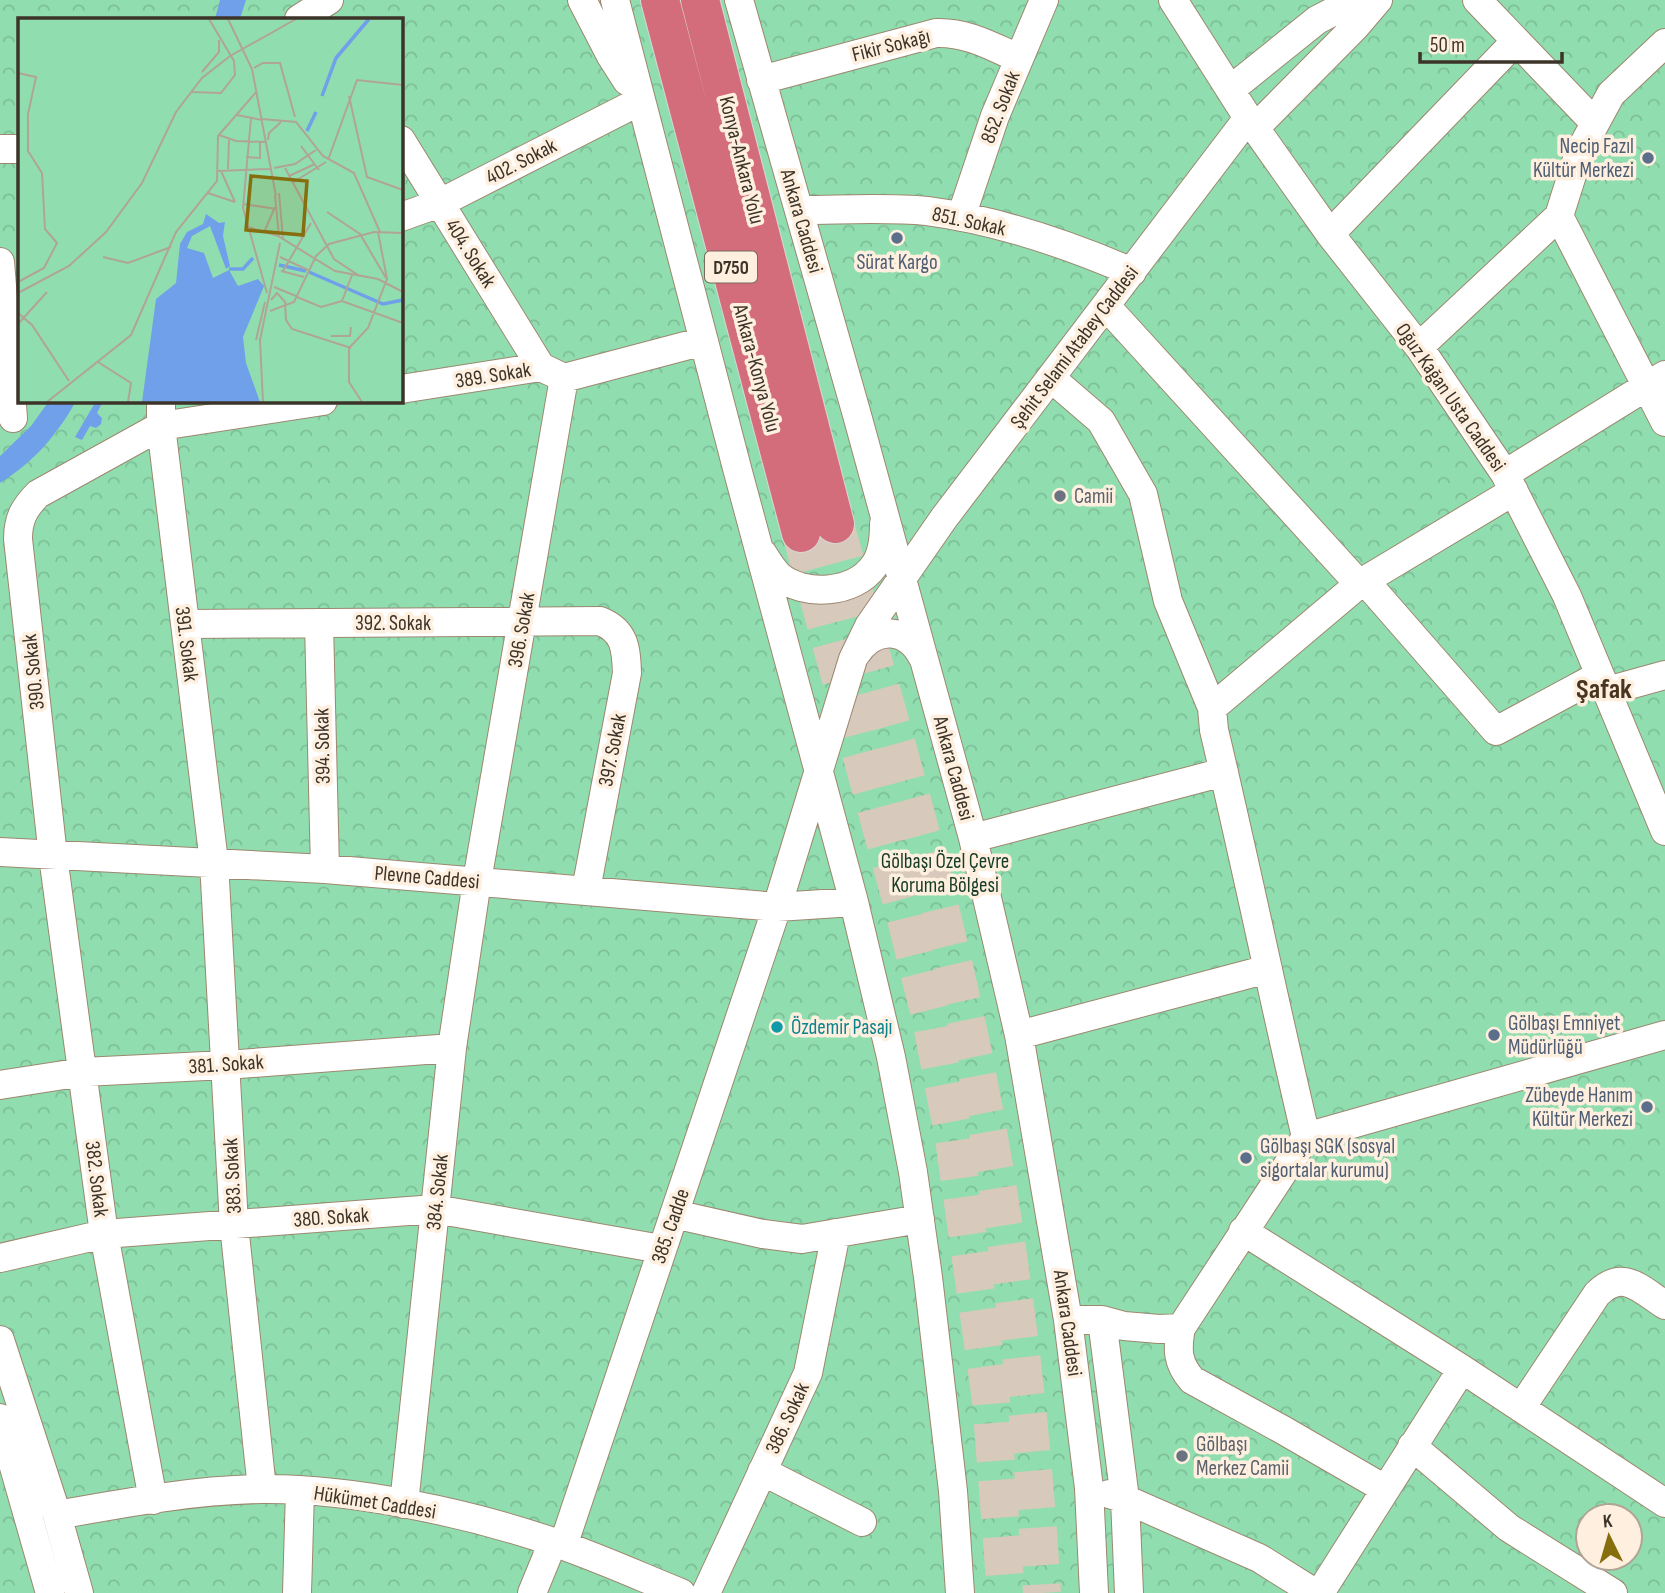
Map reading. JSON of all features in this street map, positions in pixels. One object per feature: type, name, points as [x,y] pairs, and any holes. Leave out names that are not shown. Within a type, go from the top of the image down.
[{"type":"highway","name":"Ankara-Konya Yolu","points":[[660,0],[818,529]]},
{"type":"highway","name":"Konya-Ankara Yolu","points":[[700,0],[818,529]]},
{"type":"street","points":[[582,0],[611,57],[640,101]]},
{"type":"street","points":[[615,0],[854,902],[891,1058],[920,1219],[952,1478],[960,1593]]},
{"type":"street","points":[[622,0],[629,59]]},
{"type":"street","name":"Ankara Caddesi","points":[[739,0],[973,838],[1019,1035],[1068,1320],[1089,1488],[1094,1593]]},
{"type":"street","name":"852. Sokak","points":[[961,217],[995,116],[1044,0]]},
{"type":"street","name":"Oğuz Kağan Usta Caddesi","points":[[1173,0],[1230,90],[1330,234],[1419,347],[1510,482],[1567,596],[1665,831]]},
{"type":"street","points":[[1230,90],[1317,20],[1355,0]]},
{"type":"street","name":"Şehit Selami Atabey Caddesi","points":[[819,769],[853,659],[869,626],[901,577],[1105,306],[1252,122],[1355,27],[1378,0]]},
{"type":"street","points":[[1477,0],[1595,123]]},
{"type":"street","name":"Fikir Sokağı","points":[[761,80],[936,33],[976,38],[1018,58]]},
{"type":"street","points":[[1330,234],[1516,41]]},
{"type":"street","points":[[1419,347],[1559,216],[1579,153],[1611,94],[1665,43]]},
{"type":"street","name":"402. Sokak","points":[[402,217],[440,203],[640,101]]},
{"type":"street","name":"404. Sokak","points":[[402,141],[440,203],[553,373]]},
{"type":"street","points":[[0,149],[18,149]]},
{"type":"street","name":"851. Sokak","points":[[799,210],[924,211],[961,217],[1047,239],[1132,272]]},
{"type":"street","points":[[1559,216],[1656,380],[1665,422]]},
{"type":"street","points":[[0,262],[13,418]]},
{"type":"street","points":[[1105,306],[1362,582],[1496,731],[1604,683],[1665,675]]},
{"type":"street","name":"389. Sokak","points":[[402,389],[553,373],[704,341]]},
{"type":"street","name":"396. Sokak","points":[[477,881],[522,622],[553,373]]},
{"type":"street","points":[[1051,378],[1101,421],[1143,494],[1168,601],[1212,708],[1214,730],[1306,1137]]},
{"type":"street","points":[[1212,708],[1362,582],[1656,380]]},
{"type":"street","points":[[161,413],[310,402]]},
{"type":"street","name":"390. Sokak","points":[[53,856],[18,525],[23,511],[38,494],[161,413]]},
{"type":"street","name":"391. Sokak","points":[[161,413],[214,862]]},
{"type":"street","points":[[758,545],[771,567],[787,581],[807,588],[833,589],[858,582],[873,568],[882,549],[885,518]]},
{"type":"street","points":[[885,518],[898,530],[912,534],[928,531],[944,518]]},
{"type":"street","name":"392. Sokak","points":[[185,624],[600,621]]},
{"type":"street","name":"397. Sokak","points":[[586,890],[627,673],[625,651],[619,631],[600,621]]},
{"type":"street","name":"394. Sokak","points":[[319,623],[325,869]]},
{"type":"street","points":[[853,659],[860,648],[870,640],[886,634],[895,634],[903,635],[915,643],[924,661]]},
{"type":"street","name":"385. Cadde","points":[[532,1593],[558,1544],[662,1249],[777,906],[819,769]]},
{"type":"street","points":[[973,838],[1224,772]]},
{"type":"street","name":"Plevne Caddesi","points":[[0,852],[325,869],[777,906],[854,902]]},
{"type":"street","name":"382. Sokak","points":[[53,856],[104,1234],[153,1500]]},
{"type":"street","name":"383. Sokak","points":[[214,862],[234,1225],[262,1489]]},
{"type":"street","name":"384. Sokak","points":[[404,1504],[452,1048],[477,881]]},
{"type":"street","points":[[1019,1035],[1268,969]]},
{"type":"street","points":[[1385,1489],[1192,1380],[1181,1369],[1177,1349],[1181,1328],[1306,1137],[1665,1035]]},
{"type":"street","name":"381. Sokak","points":[[0,1085],[83,1072],[226,1065],[452,1048]]},
{"type":"street","name":"380. Sokak","points":[[0,1258],[104,1234],[435,1209],[662,1249]]},
{"type":"street","points":[[674,1214],[802,1239],[920,1219]]},
{"type":"street","points":[[1243,1231],[1462,1369],[1665,1503]]},
{"type":"street","name":"386. Sokak","points":[[706,1593],[808,1373],[836,1233]]},
{"type":"street","points":[[1521,1408],[1597,1294],[1606,1285],[1618,1280],[1629,1282],[1665,1305]]},
{"type":"street","points":[[1068,1320],[1102,1320],[1124,1326],[1181,1328]]},
{"type":"street","points":[[1102,1320],[1125,1499],[1129,1593]]},
{"type":"street","points":[[0,1340],[57,1515],[79,1593]]},
{"type":"street","points":[[1320,1593],[1462,1369]]},
{"type":"street","points":[[0,1418],[44,1592]]},
{"type":"street","points":[[1412,1446],[1509,1528],[1613,1593]]},
{"type":"street","points":[[762,1471],[862,1522]]},
{"type":"street","points":[[1089,1488],[1125,1499],[1259,1558],[1315,1593]]},
{"type":"street","name":"Hükümet Caddesi","points":[[57,1515],[205,1493],[262,1489],[300,1491],[404,1504],[479,1521],[558,1544],[681,1593]]},
{"type":"street","points":[[297,1593],[300,1491]]},
{"type":"green space","name":"Gölbaşı Özel Çevre Koruma Bölgesi","points":[[0,0],[1665,0],[1665,1593],[0,1593]]},
{"type":"water","points":[[220,0],[246,0],[240,18],[215,18]]},
{"type":"water","points":[[48,402],[75,402],[44,447],[0,483],[0,456],[31,426]]},
{"type":"water","points":[[95,402],[102,402],[97,413],[102,418],[101,424],[96,428],[90,426],[82,440],[75,437]]},
{"type":"tunnel","points":[[835,524],[934,885],[982,1099],[1020,1345],[1042,1593]]},
{"type":"tunnel","points":[[801,533],[931,1019],[954,1139],[991,1400],[1006,1593]]},
{"type":"place","name":"Necip Fazıl Kültür Merkezi","points":[[1648,158]]},
{"type":"place","name":"Sürat Kargo","points":[[897,238]]},
{"type":"place","name":"Camii","points":[[1060,496]]},
{"type":"place","name":"Özdemir Pasajı","points":[[777,1027]]},
{"type":"place","name":"Gölbaşı Emniyet Müdürlüğü","points":[[1494,1035]]},
{"type":"place","name":"Zübeyde Hanım Kültür Merkezi","points":[[1647,1107]]},
{"type":"place","name":"Gölbaşı SGK (sosyal sigortalar kurumu)","points":[[1246,1158]]},
{"type":"place","name":"Gölbaşı Merkez Camii","points":[[1182,1456]]},
{"type":"district","name":"Şafak","points":[[1604,688]]}]
